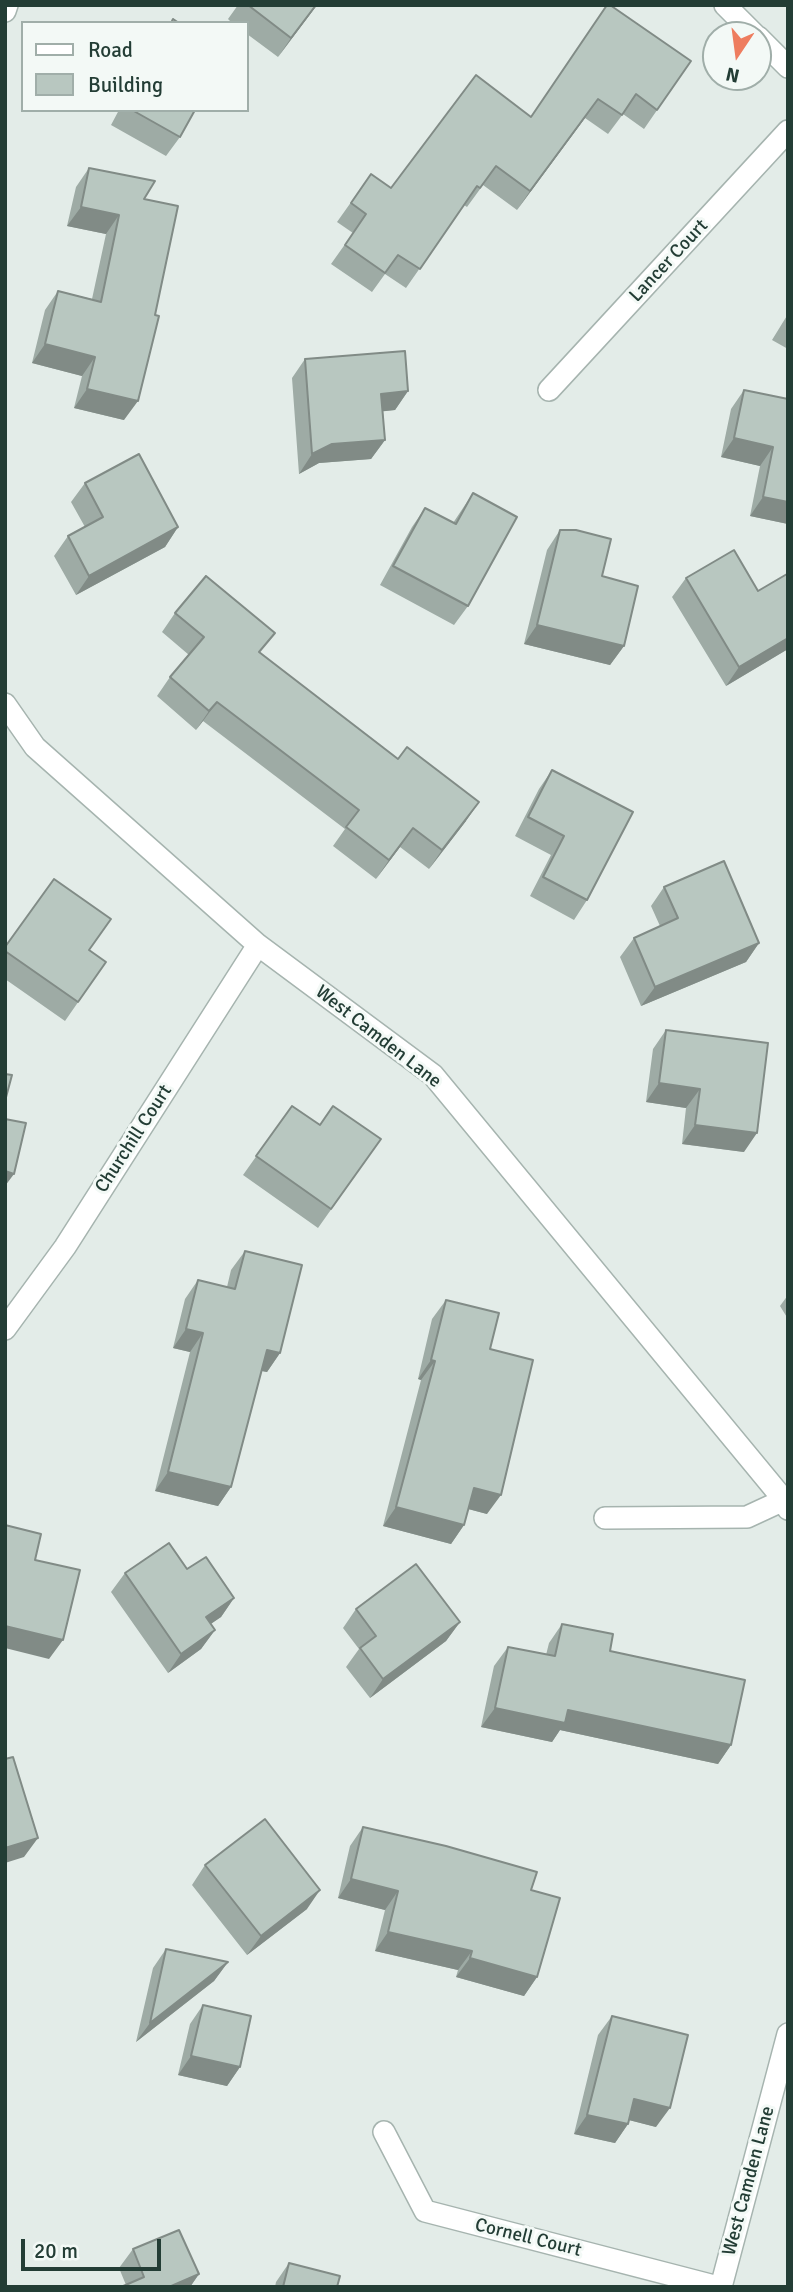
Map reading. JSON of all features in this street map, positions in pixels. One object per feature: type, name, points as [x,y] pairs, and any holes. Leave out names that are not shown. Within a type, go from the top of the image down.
[{"type":"street","points":[[5,12],[7,5]]},
{"type":"street","points":[[725,5],[742,21]]},
{"type":"street","points":[[772,51],[788,67]]},
{"type":"street","name":"Lancer Court","points":[[549,390],[788,131]]},
{"type":"street","name":"West Camden Lane","points":[[5,704],[35,747],[258,945],[433,1075],[786,1502]]},
{"type":"street","name":"Churchill Court","points":[[5,1329],[65,1247],[258,945]]},
{"type":"street","points":[[605,1518],[747,1517],[786,1502]]},
{"type":"street","name":"West Camden Lane","points":[[719,2287],[788,2034]]},
{"type":"street","name":"Cornell Court","points":[[384,2132],[425,2211],[719,2287]]},
{"type":"building","points":[[248,5],[316,5],[291,38]]},
{"type":"building","points":[[607,5],[691,61],[657,110],[636,94],[622,115],[598,99],[530,191],[496,166],[480,188],[477,186],[420,269],[398,255],[385,273],[345,245],[366,214],[351,203],[371,174],[391,188],[476,75],[531,117]]},
{"type":"building","points":[[136,112],[194,112],[180,137]]},
{"type":"building","points":[[89,168],[155,181],[144,199],[178,206],[155,315],[159,316],[138,401],[87,389],[95,357],[45,344],[58,291],[101,302],[119,215],[81,207]]},
{"type":"building","points":[[405,351],[408,391],[381,394],[385,440],[332,444],[312,454],[305,359]]},
{"type":"building","points":[[744,390],[788,399],[788,502],[763,497],[773,447],[734,438]]},
{"type":"building","points":[[139,454],[178,527],[89,576],[68,536],[103,517],[85,483]]},
{"type":"building","points":[[473,493],[517,517],[468,606],[393,566],[425,508],[456,524]]},
{"type":"building","points":[[560,530],[576,530],[611,539],[602,576],[638,586],[624,646],[537,625]]},
{"type":"building","points":[[734,550],[758,591],[788,575],[788,638],[739,667],[686,578]]},
{"type":"building","points":[[206,576],[275,633],[259,652],[398,759],[407,747],[479,802],[442,850],[413,828],[389,860],[346,827],[359,810],[217,702],[209,711],[170,677],[204,637],[175,613]]},
{"type":"building","points":[[552,770],[633,812],[587,900],[543,877],[564,836],[528,817]]},
{"type":"building","points":[[724,861],[759,943],[655,987],[634,938],[678,918],[664,887]]},
{"type":"building","points":[[54,879],[111,919],[89,950],[106,962],[78,1002],[5,951],[5,947]]},
{"type":"building","points":[[666,1030],[768,1043],[757,1133],[695,1125],[700,1089],[659,1083]]},
{"type":"building","points":[[5,1074],[12,1075],[5,1101]]},
{"type":"building","points":[[292,1106],[320,1125],[333,1106],[381,1139],[331,1209],[256,1156]]},
{"type":"building","points":[[5,1119],[26,1123],[14,1174],[5,1171]]},
{"type":"building","points":[[245,1251],[302,1265],[280,1353],[267,1350],[231,1487],[168,1472],[203,1333],[186,1329],[198,1280],[235,1289]]},
{"type":"building","points":[[446,1300],[499,1313],[490,1349],[533,1360],[501,1495],[474,1488],[464,1525],[396,1507],[435,1361],[431,1360]]},
{"type":"building","points":[[5,1525],[41,1534],[35,1560],[80,1570],[63,1640],[5,1626]]},
{"type":"building","points":[[169,1543],[187,1569],[206,1557],[234,1598],[206,1617],[215,1630],[181,1654],[125,1573]]},
{"type":"building","points":[[416,1564],[460,1622],[383,1679],[360,1648],[376,1636],[356,1609]]},
{"type":"building","points":[[562,1624],[613,1634],[610,1651],[745,1680],[731,1745],[568,1710],[565,1723],[495,1708],[508,1647],[555,1656]]},
{"type":"building","points":[[13,1757],[38,1838],[5,1848],[5,1759]]},
{"type":"building","points":[[265,1819],[320,1890],[261,1936],[205,1865]]},
{"type":"building","points":[[363,1827],[446,1846],[537,1872],[531,1890],[560,1898],[537,1977],[470,1958],[472,1951],[388,1932],[398,1891],[351,1879]]},
{"type":"building","points":[[166,1949],[228,1962],[150,2023]]},
{"type":"building","points":[[203,2005],[251,2016],[240,2067],[191,2056]]},
{"type":"building","points":[[612,2016],[688,2035],[670,2108],[634,2099],[628,2124],[587,2115]]},
{"type":"building","points":[[179,2230],[199,2274],[169,2287],[121,2287],[144,2277],[133,2249]]},
{"type":"building","points":[[289,2263],[340,2276],[337,2287],[283,2287]]}]
